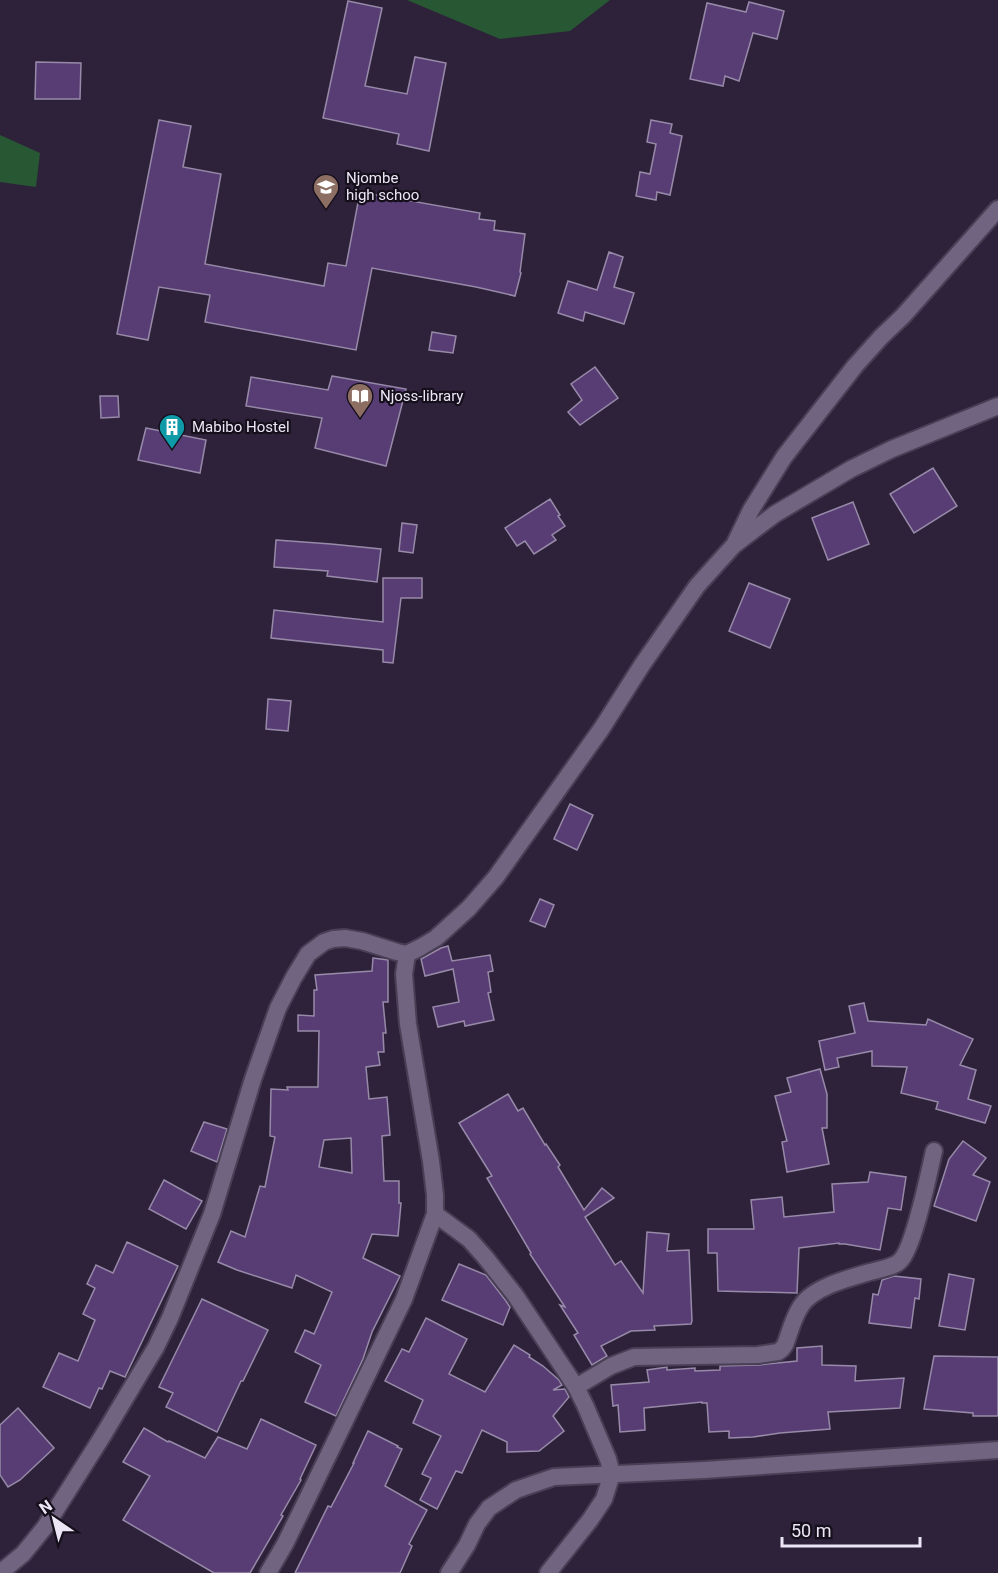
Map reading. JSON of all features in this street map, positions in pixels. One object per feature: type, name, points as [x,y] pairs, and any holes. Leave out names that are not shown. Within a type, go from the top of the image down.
[{"type":"street","points":[[734,545],[751,510],[784,457],[855,366],[903,316],[998,209]]},
{"type":"street","points":[[0,1573],[23,1554],[45,1527],[156,1347],[178,1300],[212,1214],[253,1079],[278,1008],[308,954],[324,942],[345,938],[407,954],[436,938],[486,890],[510,859],[602,728],[697,586],[734,545],[775,514],[851,469],[891,449],[998,406]]},
{"type":"street","points":[[267,1573],[285,1544],[399,1309],[435,1214],[435,1195],[408,1024],[404,974],[407,954]]},
{"type":"street","points":[[576,1387],[611,1366],[634,1357],[736,1356],[770,1353],[782,1349],[800,1307],[810,1297],[828,1286],[901,1261],[911,1241],[934,1151]]},
{"type":"street","points":[[435,1214],[469,1239],[515,1294],[576,1387],[602,1442],[612,1474],[604,1499],[548,1573]]},
{"type":"street","points":[[449,1573],[483,1515],[495,1503],[533,1484],[554,1477],[704,1470],[998,1450]]},
{"type":"green space","points":[[407,0],[610,0],[570,31],[500,39]]},
{"type":"green space","points":[[0,135],[40,153],[36,187],[0,182]]},
{"type":"building","points":[[348,1],[382,8],[365,86],[407,94],[415,57],[446,63],[429,151],[397,144],[399,134],[323,118]]},
{"type":"building","points":[[749,2],[784,11],[777,39],[753,33],[739,81],[725,76],[723,86],[690,79],[707,3],[746,12]]},
{"type":"building","points":[[36,62],[81,63],[80,99],[35,99]]},
{"type":"building","points":[[159,120],[191,126],[183,167],[221,174],[205,264],[324,286],[328,263],[346,266],[360,192],[480,213],[479,219],[495,221],[494,230],[525,234],[521,273],[515,296],[372,268],[356,350],[205,322],[210,295],[159,287],[148,340],[117,334]]},
{"type":"building","points":[[651,120],[672,124],[670,133],[682,136],[670,195],[657,192],[656,200],[636,196],[640,172],[650,174],[656,144],[647,142]]},
{"type":"building","points":[[609,252],[623,257],[614,287],[634,293],[624,324],[585,312],[583,321],[558,313],[568,281],[597,290]]},
{"type":"building","points":[[432,332],[456,336],[453,353],[429,350]]},
{"type":"building","points":[[595,367],[618,398],[580,425],[568,412],[582,400],[571,384]]},
{"type":"building","name":"Njoss-library","points":[[332,376],[406,389],[386,466],[315,448],[322,418],[246,406],[251,377],[328,390]]},
{"type":"building","points":[[100,396],[118,396],[119,417],[101,418]]},
{"type":"building","name":"Mabibo Hostel","points":[[146,428],[206,440],[200,473],[138,460]]},
{"type":"building","points":[[933,468],[957,506],[914,533],[890,494]]},
{"type":"building","points":[[550,499],[565,526],[552,535],[556,540],[534,554],[525,541],[517,546],[505,528]]},
{"type":"building","points":[[853,502],[869,544],[828,560],[812,518]]},
{"type":"building","points":[[402,523],[417,525],[413,553],[399,551]]},
{"type":"building","points":[[276,540],[381,549],[377,582],[327,576],[328,571],[274,567]]},
{"type":"building","points":[[383,578],[422,578],[422,598],[401,598],[393,663],[383,662],[383,650],[271,638],[274,610],[383,622]]},
{"type":"building","points":[[749,583],[790,599],[770,648],[729,631]]},
{"type":"building","points":[[268,699],[291,701],[288,731],[266,729]]},
{"type":"building","points":[[570,804],[593,815],[577,850],[554,839]]},
{"type":"building","points":[[540,899],[554,905],[545,927],[530,921]]},
{"type":"building","points":[[448,946],[452,961],[490,955],[493,971],[488,972],[491,992],[488,993],[494,1020],[465,1026],[464,1021],[438,1027],[433,1007],[459,1002],[453,969],[425,976],[421,959]]},
{"type":"building","points":[[373,958],[388,960],[388,1002],[383,1002],[386,1033],[383,1033],[384,1052],[378,1052],[380,1065],[366,1067],[369,1099],[387,1097],[390,1135],[382,1136],[384,1181],[399,1181],[399,1203],[401,1203],[398,1236],[372,1234],[363,1258],[400,1276],[372,1332],[363,1359],[336,1416],[305,1402],[321,1365],[295,1352],[305,1330],[314,1334],[332,1292],[296,1275],[292,1288],[218,1262],[231,1231],[245,1237],[260,1186],[265,1187],[275,1137],[270,1136],[271,1089],[318,1087],[319,1031],[298,1031],[298,1015],[314,1016],[314,990],[317,990],[315,975],[372,971]],"holes":[[[351,1138],[352,1173],[319,1167],[324,1140]]]},
{"type":"building","points":[[864,1003],[868,1021],[926,1025],[928,1019],[973,1039],[960,1065],[976,1070],[968,1099],[991,1106],[985,1123],[936,1109],[938,1102],[901,1093],[907,1067],[872,1066],[872,1051],[837,1058],[839,1067],[825,1070],[819,1041],[855,1033],[849,1006]]},
{"type":"building","points":[[820,1069],[827,1094],[827,1128],[822,1128],[829,1164],[787,1172],[782,1142],[787,1141],[775,1096],[791,1092],[787,1078]]},
{"type":"building","points":[[508,1094],[518,1111],[523,1108],[560,1165],[558,1167],[584,1210],[602,1188],[614,1198],[585,1217],[615,1265],[621,1261],[643,1293],[647,1232],[669,1234],[667,1251],[689,1250],[691,1324],[654,1326],[655,1330],[631,1331],[601,1346],[607,1356],[592,1365],[574,1335],[578,1333],[560,1305],[565,1307],[530,1254],[487,1178],[492,1176],[459,1123]]},
{"type":"building","points":[[204,1122],[227,1129],[217,1162],[191,1151]]},
{"type":"building","points":[[963,1141],[986,1158],[973,1175],[990,1182],[976,1221],[934,1206],[949,1159]]},
{"type":"building","points":[[870,1172],[906,1177],[901,1210],[888,1208],[880,1250],[839,1243],[799,1248],[797,1293],[718,1291],[717,1253],[708,1253],[708,1229],[754,1229],[751,1200],[782,1197],[784,1217],[834,1212],[832,1184],[868,1182]]},
{"type":"building","points":[[164,1180],[202,1201],[186,1229],[149,1209]]},
{"type":"building","points":[[127,1242],[178,1266],[125,1377],[110,1371],[90,1408],[43,1387],[59,1353],[78,1361],[95,1320],[83,1314],[95,1288],[87,1284],[96,1265],[113,1273]]},
{"type":"building","points":[[459,1264],[486,1275],[506,1301],[510,1307],[503,1325],[442,1300]]},
{"type":"building","points":[[949,1274],[974,1279],[965,1330],[939,1326]]},
{"type":"building","points":[[894,1276],[921,1279],[919,1299],[915,1298],[911,1328],[869,1323],[873,1294],[878,1295],[882,1280]]},
{"type":"building","points":[[202,1299],[268,1330],[217,1432],[166,1407],[173,1393],[159,1387]]},
{"type":"building","points":[[426,1318],[467,1339],[449,1374],[485,1392],[514,1345],[530,1355],[529,1357],[559,1380],[562,1385],[553,1390],[565,1389],[569,1397],[553,1416],[564,1431],[539,1451],[507,1452],[507,1442],[482,1430],[462,1473],[456,1471],[437,1509],[420,1500],[431,1478],[422,1474],[441,1436],[413,1423],[423,1400],[385,1381],[402,1349],[409,1352]]},
{"type":"building","points":[[822,1346],[822,1365],[856,1366],[855,1381],[904,1378],[900,1408],[828,1412],[830,1429],[729,1438],[729,1431],[709,1432],[707,1403],[702,1402],[644,1408],[645,1430],[620,1432],[618,1405],[613,1406],[611,1385],[649,1382],[647,1370],[667,1367],[667,1370],[695,1368],[695,1371],[720,1370],[720,1366],[797,1361],[797,1348]]},
{"type":"building","points":[[934,1356],[998,1357],[998,1416],[973,1416],[973,1413],[924,1409]]},
{"type":"building","points":[[18,1408],[54,1448],[20,1480],[8,1487],[0,1475],[0,1425]]},
{"type":"building","points":[[261,1419],[316,1445],[301,1480],[281,1515],[283,1516],[250,1573],[214,1573],[123,1520],[150,1476],[123,1462],[144,1428],[168,1442],[205,1458],[218,1437],[247,1449]]},
{"type":"building","points":[[368,1431],[402,1449],[385,1486],[427,1510],[409,1544],[412,1546],[400,1573],[295,1573],[328,1506],[331,1507],[354,1463]]},
{"type":"place","name":"Njombe high schoo","points":[[326,210]]},
{"type":"place","name":"Njoss-library","points":[[360,419]]},
{"type":"place","name":"Mabibo Hostel","points":[[172,450]]}]
